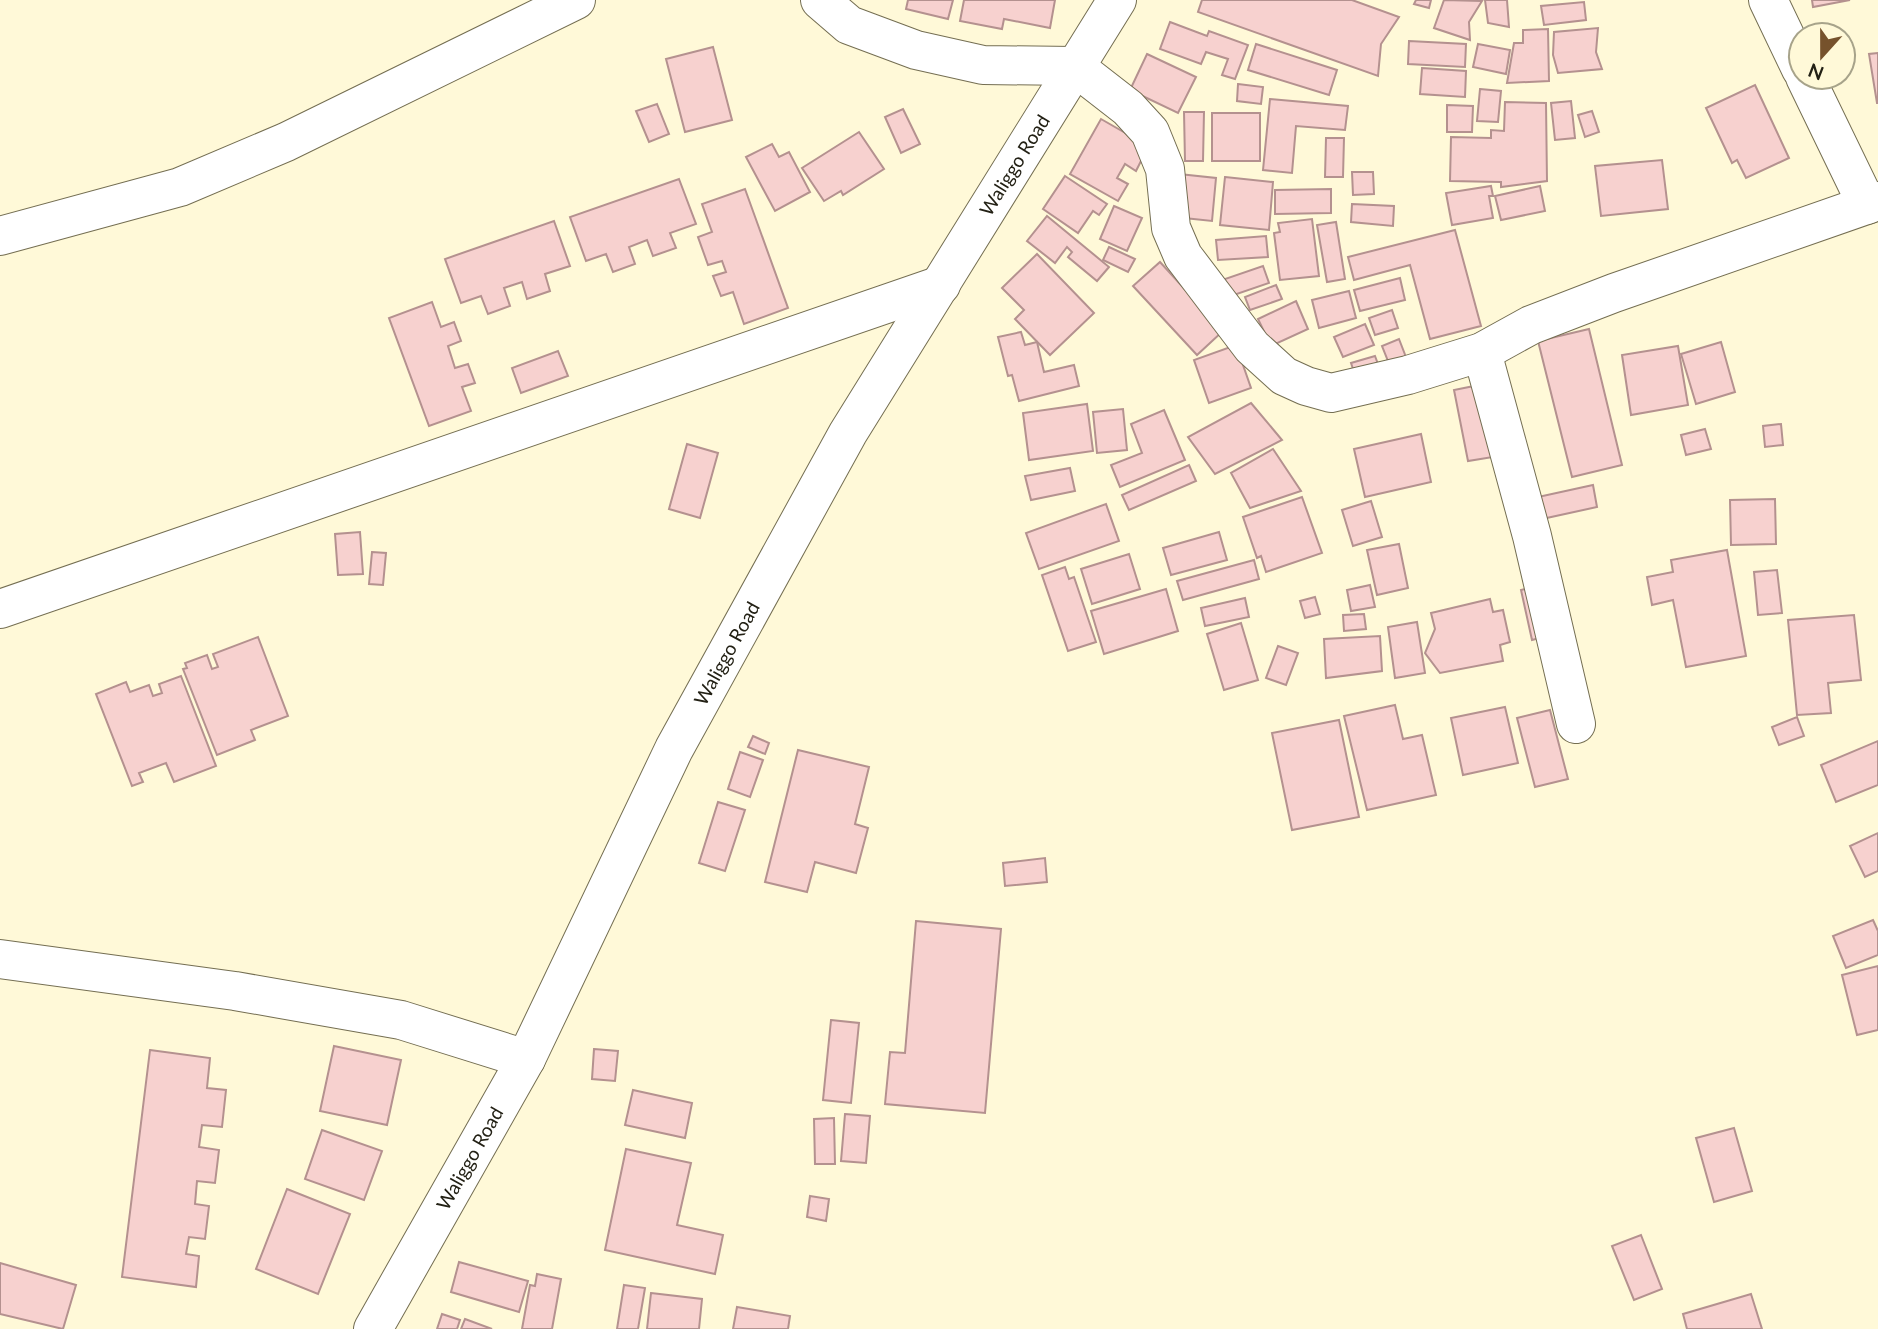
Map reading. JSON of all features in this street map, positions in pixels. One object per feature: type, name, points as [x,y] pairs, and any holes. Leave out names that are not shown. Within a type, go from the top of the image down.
[{"type":"street","points":[[0,236],[180,187],[286,142],[576,0]]},
{"type":"street","points":[[820,0],[849,24],[916,50],[984,65],[1073,66],[1128,108],[1150,132],[1165,169],[1171,228],[1183,256],[1252,347],[1284,376],[1331,393],[1408,375],[1482,352],[1531,325],[1614,293],[1872,203],[1812,91]]},
{"type":"street","name":"Waliggo Road","points":[[373,1329],[526,1059],[674,749],[848,433],[942,285],[1073,66],[1117,0]]},
{"type":"street","points":[[1768,0],[1787,40]]},
{"type":"street","points":[[0,609],[942,285]]},
{"type":"street","points":[[1482,352],[1532,536],[1576,724]]},
{"type":"street","points":[[0,959],[235,991],[401,1020],[526,1059]]},
{"type":"building","points":[[908,0],[953,0],[948,19],[906,9]]},
{"type":"building","points":[[964,0],[1055,0],[1050,28],[1004,19],[1002,29],[960,21]]},
{"type":"building","points":[[1202,0],[1352,0],[1399,17],[1381,44],[1378,76],[1198,12]]},
{"type":"building","points":[[1416,0],[1431,0],[1429,8],[1414,4]]},
{"type":"building","points":[[1444,0],[1482,1],[1469,22],[1470,40],[1434,28]]},
{"type":"building","points":[[1485,0],[1507,0],[1509,27],[1488,23]]},
{"type":"building","points":[[1812,0],[1850,0],[1813,7]]},
{"type":"building","points":[[1584,2],[1586,20],[1544,25],[1541,6]]},
{"type":"building","points":[[1170,22],[1207,36],[1209,31],[1248,45],[1235,79],[1222,75],[1228,59],[1206,52],[1201,64],[1160,49]]},
{"type":"building","points":[[1598,28],[1596,52],[1602,69],[1558,73],[1553,55],[1554,32]]},
{"type":"building","points":[[1548,29],[1549,81],[1507,83],[1514,43],[1523,43],[1523,30]]},
{"type":"building","points":[[1409,41],[1466,44],[1465,67],[1408,64]]},
{"type":"building","points":[[1256,44],[1337,70],[1329,95],[1248,70]]},
{"type":"building","points":[[1478,44],[1510,50],[1506,74],[1473,67]]},
{"type":"building","points":[[713,47],[732,120],[685,132],[666,59]]},
{"type":"building","points":[[1878,53],[1878,103],[1877,103],[1869,54]]},
{"type":"building","points":[[1147,54],[1196,77],[1178,113],[1130,90]]},
{"type":"building","points":[[1422,68],[1466,71],[1465,97],[1420,94]]},
{"type":"building","points":[[1238,84],[1263,87],[1261,104],[1237,101]]},
{"type":"building","points":[[1755,85],[1789,158],[1746,178],[1737,160],[1732,163],[1706,108]]},
{"type":"building","points":[[1480,89],[1501,91],[1498,122],[1477,121]]},
{"type":"building","points":[[1270,99],[1348,106],[1345,130],[1296,126],[1292,173],[1263,170]]},
{"type":"building","points":[[1571,101],[1575,138],[1555,140],[1551,103]]},
{"type":"building","points":[[1505,102],[1546,103],[1547,181],[1501,187],[1501,182],[1450,181],[1451,137],[1491,138],[1491,130],[1504,131]]},
{"type":"building","points":[[657,104],[669,134],[649,142],[636,111]]},
{"type":"building","points":[[1447,105],[1473,106],[1472,132],[1447,132]]},
{"type":"building","points":[[903,109],[920,144],[901,153],[885,117]]},
{"type":"building","points":[[1592,111],[1599,132],[1585,137],[1578,115]]},
{"type":"building","points":[[1184,112],[1204,112],[1203,161],[1185,161]]},
{"type":"building","points":[[1212,113],[1260,113],[1260,161],[1212,161]]},
{"type":"building","points":[[1101,119],[1134,138],[1144,155],[1136,171],[1125,164],[1117,178],[1128,184],[1118,201],[1070,174]]},
{"type":"building","points":[[859,132],[884,169],[843,195],[841,191],[824,201],[802,168]]},
{"type":"building","points":[[1326,138],[1344,138],[1343,177],[1325,177]]},
{"type":"building","points":[[772,144],[779,157],[789,152],[810,192],[775,211],[746,157]]},
{"type":"building","points":[[1662,160],[1668,209],[1601,216],[1595,166]]},
{"type":"building","points":[[1352,172],[1373,172],[1374,194],[1353,195]]},
{"type":"building","points":[[1179,174],[1216,178],[1212,221],[1175,217]]},
{"type":"building","points":[[1065,176],[1107,204],[1099,215],[1093,211],[1078,233],[1043,209]]},
{"type":"building","points":[[1225,177],[1273,182],[1269,230],[1220,225]]},
{"type":"building","points":[[679,179],[696,224],[670,233],[676,248],[653,256],[647,240],[629,247],[635,264],[613,272],[606,254],[586,261],[570,217]]},
{"type":"building","points":[[1491,186],[1493,196],[1489,196],[1493,218],[1452,225],[1446,193]]},
{"type":"building","points":[[1540,186],[1545,211],[1501,220],[1495,196]]},
{"type":"building","points":[[745,189],[788,308],[744,324],[733,292],[721,296],[713,276],[726,272],[722,261],[708,265],[698,237],[712,232],[702,204]]},
{"type":"building","points":[[1331,189],[1331,213],[1275,214],[1275,190]]},
{"type":"building","points":[[1352,204],[1394,206],[1393,226],[1351,222]]},
{"type":"building","points":[[1114,206],[1142,218],[1127,251],[1100,239]]},
{"type":"building","points":[[1047,216],[1109,267],[1097,281],[1068,257],[1072,252],[1067,247],[1055,263],[1027,241]]},
{"type":"building","points":[[1312,219],[1319,276],[1280,280],[1274,233],[1280,232],[1278,223]]},
{"type":"building","points":[[554,221],[570,266],[545,274],[550,291],[527,299],[522,282],[504,288],[510,306],[488,314],[481,296],[461,303],[445,259]]},
{"type":"building","points":[[1336,222],[1345,279],[1327,282],[1317,225]]},
{"type":"building","points":[[1455,230],[1481,326],[1430,339],[1410,265],[1354,280],[1348,257]]},
{"type":"building","points":[[1266,236],[1268,257],[1218,260],[1216,240]]},
{"type":"building","points":[[1109,247],[1135,259],[1128,272],[1103,260]]},
{"type":"building","points":[[1037,254],[1094,313],[1050,355],[1015,319],[1024,310],[1002,288]]},
{"type":"building","points":[[1160,262],[1223,331],[1197,355],[1133,286]]},
{"type":"building","points":[[1263,266],[1269,283],[1228,297],[1222,280]]},
{"type":"building","points":[[1400,278],[1405,300],[1360,311],[1354,290]]},
{"type":"building","points":[[1276,285],[1282,299],[1250,310],[1245,297]]},
{"type":"building","points":[[1349,291],[1356,318],[1319,328],[1312,300]]},
{"type":"building","points":[[1296,301],[1308,329],[1271,346],[1258,319]]},
{"type":"building","points":[[432,302],[441,327],[454,322],[461,341],[448,346],[455,368],[468,364],[475,383],[462,387],[471,411],[429,426],[389,318]]},
{"type":"building","points":[[1392,310],[1398,328],[1375,335],[1369,318]]},
{"type":"building","points":[[1365,324],[1374,345],[1343,357],[1334,337]]},
{"type":"building","points":[[1589,329],[1622,465],[1572,477],[1538,341]]},
{"type":"building","points":[[1021,332],[1025,345],[1037,342],[1044,372],[1074,365],[1079,386],[1019,401],[1012,375],[1008,376],[998,337]]},
{"type":"building","points":[[1399,339],[1409,365],[1392,371],[1382,346]]},
{"type":"building","points":[[1721,342],[1735,392],[1696,404],[1681,354]]},
{"type":"building","points":[[1236,345],[1251,388],[1209,403],[1194,360]]},
{"type":"building","points":[[1678,346],[1688,405],[1631,415],[1622,355]]},
{"type":"building","points":[[558,351],[568,376],[521,393],[512,368]]},
{"type":"building","points":[[1375,356],[1382,375],[1358,384],[1351,363]]},
{"type":"building","points":[[1479,385],[1493,457],[1468,461],[1454,390]]},
{"type":"building","points":[[1251,403],[1282,440],[1215,474],[1188,437]]},
{"type":"building","points":[[1087,404],[1093,451],[1029,460],[1023,413]]},
{"type":"building","points":[[1123,409],[1127,450],[1097,453],[1093,412]]},
{"type":"building","points":[[1164,410],[1185,460],[1120,487],[1111,465],[1142,453],[1131,424]]},
{"type":"building","points":[[1781,424],[1783,445],[1765,447],[1763,426]]},
{"type":"building","points":[[1705,429],[1711,449],[1686,455],[1681,435]]},
{"type":"building","points":[[1421,434],[1431,482],[1365,497],[1354,449]]},
{"type":"building","points":[[687,444],[718,453],[700,518],[669,509]]},
{"type":"building","points":[[1273,449],[1301,491],[1250,508],[1231,473]]},
{"type":"building","points":[[1189,465],[1196,481],[1129,510],[1122,495]]},
{"type":"building","points":[[1070,468],[1075,491],[1031,500],[1025,476]]},
{"type":"building","points":[[1593,485],[1597,507],[1542,519],[1538,497]]},
{"type":"building","points":[[1302,497],[1322,553],[1266,572],[1261,556],[1257,558],[1243,517]]},
{"type":"building","points":[[1775,499],[1776,544],[1731,545],[1730,500]]},
{"type":"building","points":[[1371,501],[1382,537],[1353,546],[1342,510]]},
{"type":"building","points":[[1106,504],[1119,541],[1039,569],[1026,533]]},
{"type":"building","points":[[360,532],[363,574],[338,575],[335,534]]},
{"type":"building","points":[[1219,532],[1227,560],[1171,575],[1163,548]]},
{"type":"building","points":[[1399,544],[1408,588],[1377,595],[1367,550]]},
{"type":"building","points":[[1727,550],[1746,656],[1686,667],[1673,600],[1652,605],[1647,577],[1673,572],[1671,560]]},
{"type":"building","points":[[372,552],[386,553],[383,585],[369,584]]},
{"type":"building","points":[[1129,554],[1140,589],[1092,604],[1081,569]]},
{"type":"building","points":[[1254,560],[1259,579],[1183,600],[1177,581]]},
{"type":"building","points":[[1065,567],[1069,579],[1074,577],[1096,642],[1068,651],[1042,575]]},
{"type":"building","points":[[1777,570],[1782,613],[1758,615],[1754,572]]},
{"type":"building","points":[[1370,585],[1375,607],[1351,611],[1347,590]]},
{"type":"building","points":[[1541,585],[1552,635],[1532,640],[1521,590]]},
{"type":"building","points":[[1166,589],[1178,631],[1104,654],[1091,611]]},
{"type":"building","points":[[1315,597],[1320,614],[1305,618],[1300,601]]},
{"type":"building","points":[[1245,598],[1249,617],[1205,626],[1201,608]]},
{"type":"building","points":[[1490,599],[1493,612],[1503,610],[1510,642],[1500,645],[1503,661],[1440,673],[1425,653],[1435,629],[1431,613]]},
{"type":"building","points":[[1364,614],[1366,629],[1344,631],[1343,615]]},
{"type":"building","points":[[1854,615],[1861,680],[1828,683],[1831,713],[1797,715],[1788,620]]},
{"type":"building","points":[[1417,622],[1425,673],[1395,678],[1388,627]]},
{"type":"building","points":[[1241,623],[1258,680],[1224,690],[1207,634]]},
{"type":"building","points":[[1380,636],[1382,671],[1326,678],[1324,639]]},
{"type":"building","points":[[258,637],[288,716],[251,730],[255,740],[217,755],[183,669],[187,668],[185,663],[207,655],[212,669],[218,667],[213,654]]},
{"type":"building","points":[[1278,646],[1298,653],[1286,685],[1266,678]]},
{"type":"building","points":[[181,676],[216,766],[174,782],[166,763],[139,773],[143,782],[132,786],[96,694],[126,682],[130,692],[149,685],[153,696],[162,693],[159,684]]},
{"type":"building","points":[[1395,705],[1403,739],[1422,735],[1436,795],[1367,810],[1344,716]]},
{"type":"building","points":[[1505,707],[1518,763],[1463,775],[1451,718]]},
{"type":"building","points":[[1550,710],[1568,779],[1535,787],[1517,718]]},
{"type":"building","points":[[1797,717],[1804,736],[1779,745],[1772,727]]},
{"type":"building","points":[[1339,720],[1359,817],[1292,830],[1272,733]]},
{"type":"building","points":[[753,736],[769,743],[765,754],[748,747]]},
{"type":"building","points":[[1878,741],[1878,785],[1836,802],[1821,765]]},
{"type":"building","points":[[798,750],[869,767],[855,824],[868,828],[856,873],[815,862],[807,892],[765,882]]},
{"type":"building","points":[[740,752],[763,760],[750,797],[728,789]]},
{"type":"building","points":[[718,802],[745,810],[725,871],[699,863]]},
{"type":"building","points":[[1878,833],[1878,871],[1865,877],[1850,846]]},
{"type":"building","points":[[1045,858],[1047,882],[1005,886],[1003,863]]},
{"type":"building","points":[[1873,920],[1878,931],[1878,955],[1846,968],[1833,936]]},
{"type":"building","points":[[916,921],[1001,929],[985,1113],[885,1104],[890,1052],[905,1053]]},
{"type":"building","points":[[1878,966],[1878,1030],[1857,1035],[1842,975]]},
{"type":"building","points":[[831,1020],[859,1023],[851,1103],[823,1100]]},
{"type":"building","points":[[334,1046],[401,1060],[387,1125],[320,1111]]},
{"type":"building","points":[[594,1049],[618,1051],[615,1081],[592,1079]]},
{"type":"building","points":[[150,1050],[210,1058],[207,1088],[226,1090],[222,1127],[202,1125],[199,1147],[219,1150],[215,1183],[197,1181],[195,1204],[209,1206],[205,1239],[189,1237],[186,1254],[199,1256],[196,1287],[122,1277]]},
{"type":"building","points":[[633,1090],[692,1103],[685,1138],[625,1125]]},
{"type":"building","points":[[845,1114],[870,1116],[866,1163],[841,1161]]},
{"type":"building","points":[[834,1118],[835,1164],[815,1164],[814,1119]]},
{"type":"building","points":[[1734,1128],[1752,1191],[1714,1202],[1696,1138]]},
{"type":"building","points":[[322,1130],[382,1151],[364,1200],[305,1179]]},
{"type":"building","points":[[626,1149],[691,1163],[677,1225],[723,1235],[715,1274],[605,1250]]},
{"type":"building","points":[[287,1189],[350,1214],[318,1294],[256,1269]]},
{"type":"building","points":[[810,1196],[829,1199],[826,1221],[807,1217]]},
{"type":"building","points":[[1641,1235],[1662,1289],[1634,1300],[1612,1246]]},
{"type":"building","points":[[459,1262],[528,1281],[519,1312],[451,1292]]},
{"type":"building","points":[[0,1263],[76,1285],[63,1329],[0,1314]]},
{"type":"building","points":[[537,1274],[561,1279],[552,1329],[522,1329],[530,1285],[535,1286]]},
{"type":"building","points":[[624,1285],[645,1288],[638,1329],[617,1329]]},
{"type":"building","points":[[651,1293],[702,1299],[699,1329],[647,1329]]},
{"type":"building","points":[[1751,1294],[1762,1329],[1687,1329],[1683,1314]]},
{"type":"building","points":[[737,1307],[790,1316],[788,1329],[733,1329]]},
{"type":"building","points":[[442,1314],[460,1320],[457,1329],[437,1329]]},
{"type":"building","points":[[465,1319],[492,1329],[461,1329]]}]
